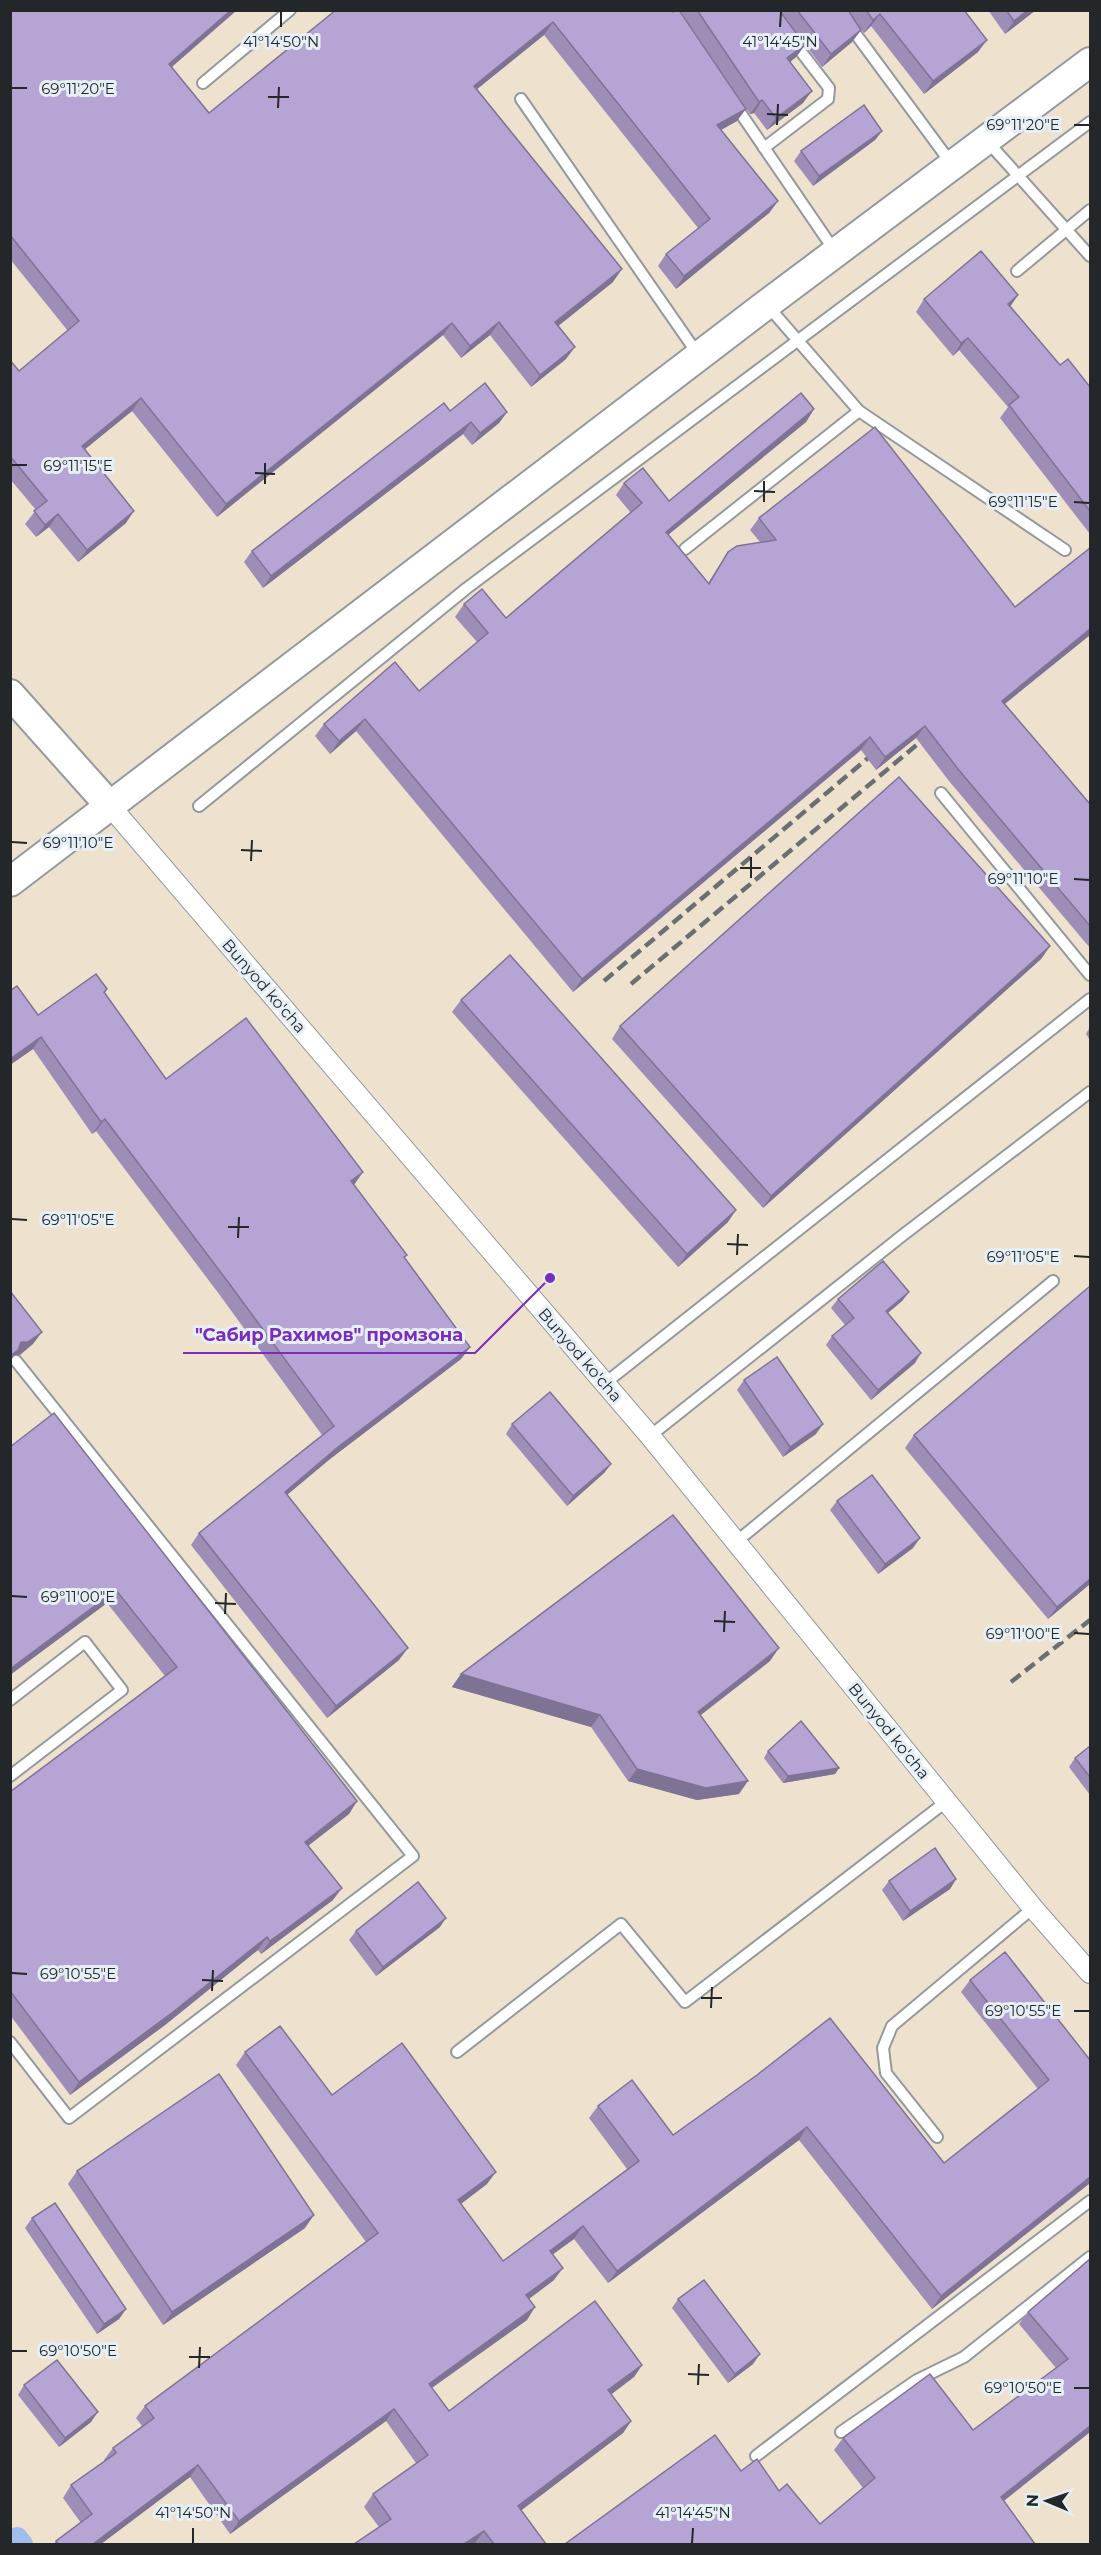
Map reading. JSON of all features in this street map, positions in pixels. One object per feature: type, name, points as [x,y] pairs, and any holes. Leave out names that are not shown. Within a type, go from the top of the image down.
[{"type":"street","points":[[10,882],[767,304],[1090,62]]},
{"type":"street","name":"Bunyod ko'cha","points":[[10,694],[110,806],[650,1436],[946,1802],[1090,1973]]},
{"type":"lane","points":[[203,82],[290,10]]},
{"type":"lane","points":[[838,10],[953,166]]},
{"type":"lane","points":[[764,148],[828,99],[830,94],[829,88],[782,28]]},
{"type":"lane","points":[[521,99],[699,356]]},
{"type":"lane","points":[[731,99],[836,253]]},
{"type":"lane","points":[[199,806],[467,588],[1090,122]]},
{"type":"lane","points":[[987,141],[1090,256]]},
{"type":"lane","points":[[1017,271],[1090,210]]},
{"type":"lane","points":[[767,304],[860,411],[1065,550]]},
{"type":"lane","points":[[685,549],[860,411]]},
{"type":"lane","points":[[941,793],[1090,975]]},
{"type":"lane","points":[[604,1384],[1090,999]]},
{"type":"lane","points":[[650,1436],[903,1235],[1090,1092]]},
{"type":"lane","points":[[736,1542],[1053,1281]]},
{"type":"lane","points":[[10,2042],[69,2118],[413,1856],[16,1361]]},
{"type":"lane","points":[[10,1700],[85,1642],[122,1690],[10,1776]]},
{"type":"lane","points":[[457,2052],[621,1924],[685,2002],[946,1802]]},
{"type":"lane","points":[[937,2136],[886,2073],[882,2048],[892,2026],[1033,1908]]},
{"type":"lane","points":[[756,2456],[1090,2201]]},
{"type":"lane","points":[[841,2432],[917,2380],[964,2356],[1090,2258]]},
{"type":"shaded area","points":[[11,11],[1090,11],[1090,2544],[11,2544]]},
{"type":"building","points":[[10,10],[231,10],[169,64],[209,113],[336,10],[671,10],[673,12],[679,10],[746,109],[717,125],[778,201],[684,276],[666,254],[710,219],[553,22],[474,86],[622,269],[555,322],[575,347],[540,375],[499,322],[470,346],[452,323],[226,504],[141,398],[82,446],[134,511],[87,550],[58,514],[45,525],[34,511],[47,501],[10,456],[10,360],[19,371],[79,321],[10,235]]},
{"type":"building","points":[[697,10],[779,10],[805,45],[787,58],[812,91],[776,118],[762,100],[759,102]]},
{"type":"building","points":[[797,10],[848,10],[861,30],[831,54]]},
{"type":"building","points":[[866,10],[964,10],[987,40],[933,81],[880,14],[873,20]]},
{"type":"building","points":[[1006,10],[1028,10],[1014,21]]},
{"type":"building","points":[[864,105],[882,131],[819,176],[801,151]]},
{"type":"building","points":[[981,251],[1018,295],[1008,304],[1060,365],[1068,359],[1090,387],[1090,511],[1009,405],[1019,397],[968,338],[961,343],[924,299]]},
{"type":"building","points":[[485,383],[507,412],[480,433],[471,422],[271,576],[252,551],[444,403],[450,411]]},
{"type":"building","points":[[801,393],[814,409],[666,532],[709,584],[728,552],[737,546],[776,540],[759,518],[875,427],[1015,607],[1090,548],[1090,629],[1002,701],[1090,804],[1090,926],[958,769],[925,726],[885,757],[870,737],[582,979],[365,719],[339,741],[324,724],[395,662],[419,691],[488,633],[464,604],[482,589],[506,618],[642,503],[624,483],[643,468],[669,501]]},
{"type":"building","points":[[899,777],[1050,946],[771,1196],[620,1026]]},
{"type":"building","points":[[510,955],[736,1210],[687,1254],[461,1000]]},
{"type":"building","points":[[96,974],[107,989],[104,992],[166,1079],[246,1018],[363,1172],[351,1181],[407,1255],[404,1257],[470,1347],[338,1447],[285,1492],[408,1648],[336,1706],[199,1533],[334,1426],[105,1119],[101,1122],[41,1037],[10,1059],[10,991],[17,986],[38,1015]]},
{"type":"building","points":[[883,1261],[909,1292],[886,1311],[921,1353],[878,1390],[832,1336],[854,1318],[838,1299]]},
{"type":"building","points":[[1090,1286],[1090,1579],[1057,1607],[914,1435]]},
{"type":"building","points":[[10,1291],[42,1332],[28,1342],[21,1342],[18,1350],[10,1356]]},
{"type":"building","points":[[777,1357],[823,1424],[790,1447],[744,1380]]},
{"type":"building","points":[[550,1392],[611,1464],[573,1496],[512,1424]]},
{"type":"building","points":[[54,1413],[357,1801],[305,1842],[342,1888],[270,1941],[267,1937],[173,2012],[79,2082],[10,1991],[10,1792],[177,1667],[116,1590],[10,1669],[10,1447]]},
{"type":"building","points":[[872,1475],[920,1538],[885,1564],[837,1501]]},
{"type":"building","points":[[673,1515],[779,1648],[698,1712],[748,1781],[706,1788],[637,1769],[600,1715],[461,1674]]},
{"type":"building","points":[[801,1721],[839,1768],[788,1776],[768,1751]]},
{"type":"building","points":[[1090,1746],[1090,1777],[1075,1758]]},
{"type":"building","points":[[935,1848],[956,1879],[910,1911],[889,1881]]},
{"type":"building","points":[[418,1882],[446,1918],[383,1967],[356,1931]]},
{"type":"building","points":[[1005,1952],[1090,2060],[1090,2177],[941,2296],[807,2127],[617,2271],[583,2226],[550,2251],[563,2268],[526,2295],[535,2307],[429,2384],[449,2411],[595,2301],[642,2365],[608,2390],[631,2421],[518,2506],[546,2544],[494,2544],[484,2531],[464,2544],[354,2544],[391,2519],[373,2494],[428,2455],[394,2409],[239,2521],[198,2465],[93,2544],[58,2544],[56,2541],[92,2514],[71,2485],[116,2453],[113,2448],[154,2418],[145,2406],[378,2233],[245,2052],[280,2026],[332,2095],[402,2043],[496,2172],[458,2200],[503,2261],[639,2161],[598,2106],[632,2080],[673,2135],[757,2075],[830,2018],[944,2163],[1049,2080],[970,1980]]},
{"type":"building","points":[[219,2074],[314,2215],[172,2312],[77,2171]]},
{"type":"building","points":[[55,2203],[126,2309],[104,2324],[32,2218]]},
{"type":"building","points":[[1090,2259],[1090,2426],[1001,2497],[1035,2544],[565,2544],[715,2435],[741,2471],[757,2459],[779,2491],[787,2484],[820,2524],[875,2478],[843,2438],[930,2374],[973,2430],[1068,2359],[1028,2312]]},
{"type":"building","points":[[704,2280],[760,2354],[735,2374],[678,2299]]},
{"type":"building","points":[[57,2360],[98,2412],[65,2438],[24,2385]]},
{"type":"waterway","points":[[17,2538],[22,2544]]},
{"type":"railway","points":[[631,984],[919,743]]},
{"type":"railway","points":[[604,981],[868,758]]},
{"type":"railway","points":[[1011,1682],[1090,1620]]},
{"type":"place","name":"\"Сабир Рахимов\" промзона","points":[[550,1278]]}]
